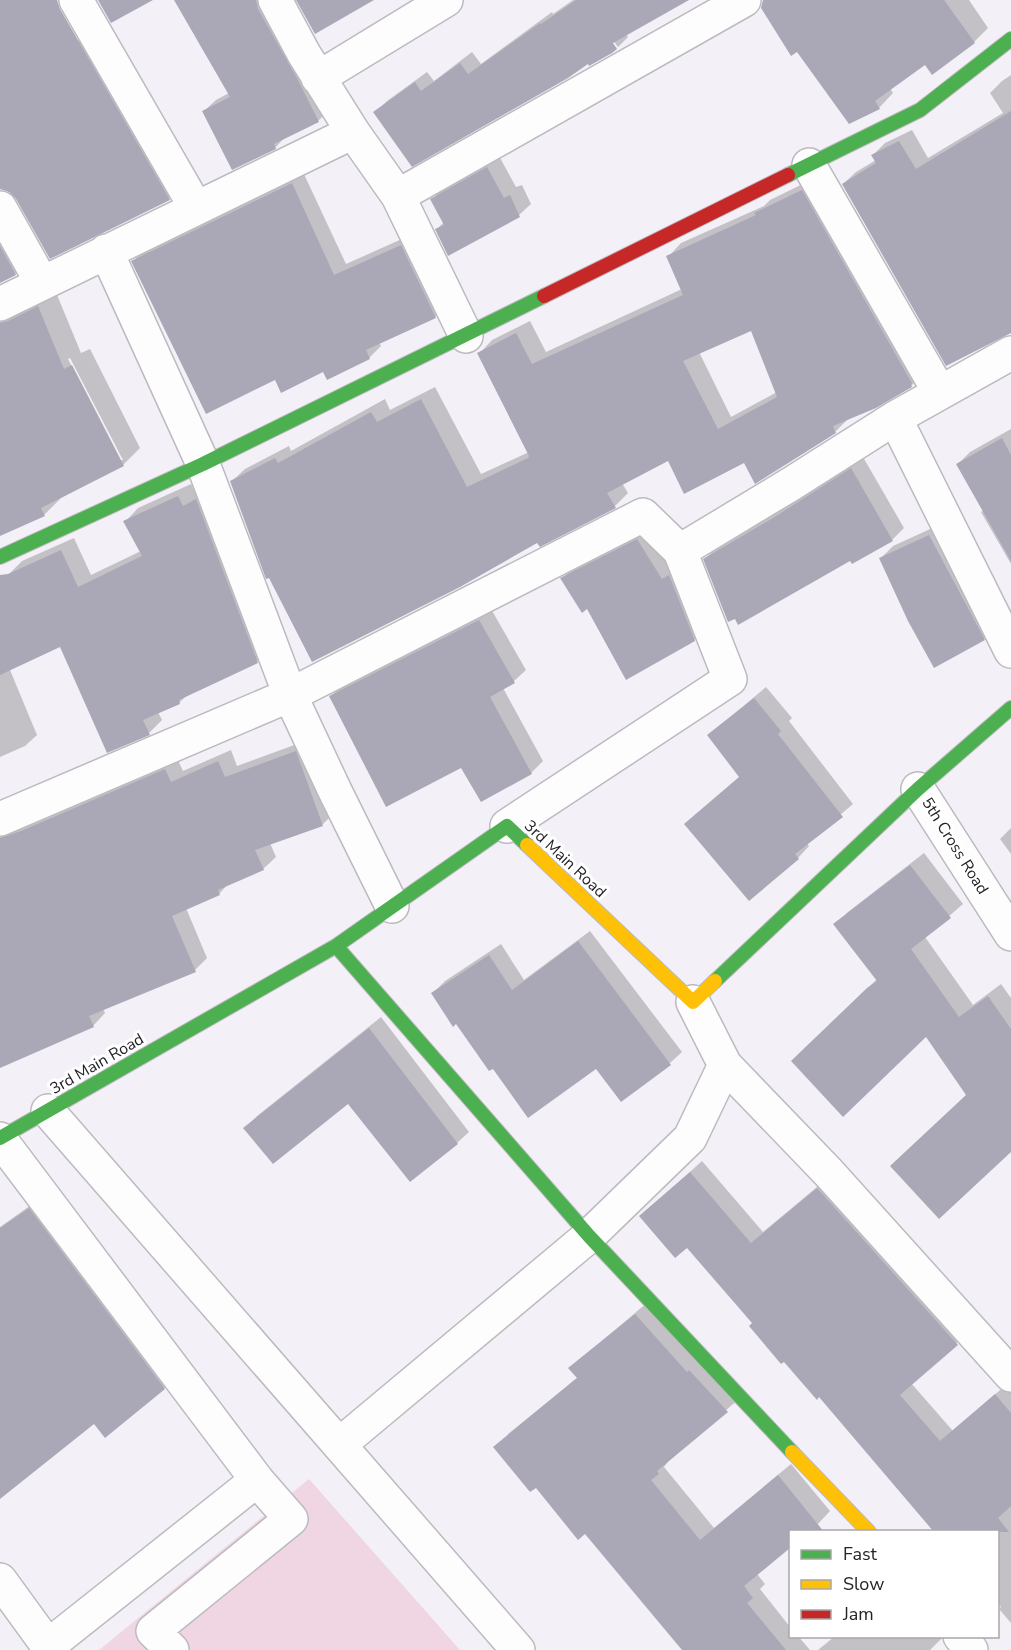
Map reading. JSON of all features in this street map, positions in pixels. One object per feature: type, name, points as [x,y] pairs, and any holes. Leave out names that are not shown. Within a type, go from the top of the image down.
[{"type":"street","points":[[76,0],[196,208]]},
{"type":"street","points":[[275,0],[318,78],[398,196],[466,336]]},
{"type":"street","points":[[318,78],[447,0]]},
{"type":"street","points":[[398,196],[744,0]]},
{"type":"street","points":[[0,557],[203,465],[920,110],[1011,39]]},
{"type":"street","points":[[0,304],[353,132]]},
{"type":"street","points":[[809,165],[940,393]]},
{"type":"street","points":[[0,208],[42,283]]},
{"type":"street","points":[[106,251],[203,465],[290,695],[392,906]]},
{"type":"street","points":[[680,551],[895,418],[1011,353]]},
{"type":"street","points":[[895,418],[1011,651]]},
{"type":"street","points":[[0,819],[290,695],[643,515],[680,551],[730,679],[507,826]]},
{"type":"street","points":[[1011,708],[918,789],[693,1002],[725,1065],[829,1173],[1011,1376]]},
{"type":"street","name":"5th Cross Road","points":[[918,789],[1011,934]]},
{"type":"street","name":"3rd Main Road","points":[[0,1139],[336,946],[507,826],[693,1002]]},
{"type":"street","points":[[336,946],[654,1308],[867,1530]]},
{"type":"street","points":[[339,1444],[589,1236],[690,1138],[725,1065]]},
{"type":"street","points":[[48,1111],[518,1650]]},
{"type":"street","points":[[0,1139],[257,1480],[291,1519],[153,1631],[172,1650]]},
{"type":"street","points":[[0,1580],[48,1646],[257,1480]]},
{"type":"street","points":[[962,1638],[971,1650]]},
{"type":"shaded area","points":[[309,1479],[460,1650],[99,1650]]},
{"type":"building","points":[[0,0],[57,0],[60,9],[170,200],[50,259],[16,199],[9,192],[0,189]]},
{"type":"building","points":[[98,0],[153,0],[111,23]]},
{"type":"building","points":[[174,0],[256,0],[258,9],[319,122],[274,144],[276,149],[232,170],[202,111],[230,97]]},
{"type":"building","points":[[296,0],[374,0],[315,34]]},
{"type":"building","points":[[576,0],[689,0],[613,43],[617,49],[612,53],[589,66],[588,64],[568,78],[412,167],[373,112],[415,82],[421,91],[460,63],[468,74]]},
{"type":"building","points":[[763,0],[944,0],[975,43],[932,75],[925,65],[875,101],[880,109],[849,124],[797,52],[791,56],[761,8]]},
{"type":"building","points":[[1011,111],[1011,333],[946,366],[842,184],[876,163],[871,155],[899,141],[916,169]]},
{"type":"building","points":[[487,167],[504,198],[510,195],[520,217],[448,256],[435,229],[444,225],[430,199]]},
{"type":"building","points":[[292,183],[334,275],[401,245],[436,318],[366,350],[370,359],[327,380],[323,372],[281,393],[275,380],[206,414],[131,261]]},
{"type":"building","points":[[802,190],[912,383],[912,387],[876,408],[833,426],[836,433],[755,484],[744,463],[684,494],[668,461],[607,493],[616,508],[540,547],[537,543],[460,587],[312,662],[269,578],[266,579],[230,481],[275,458],[278,463],[371,412],[377,422],[421,399],[467,487],[528,458],[477,353],[516,333],[532,364],[683,295],[666,256],[756,215],[754,213]],"holes":[[[751,331],[777,397],[718,429],[683,361]]]},
{"type":"building","points":[[0,246],[16,275],[0,283]]},
{"type":"building","points":[[38,306],[64,369],[72,365],[124,466],[41,508],[45,516],[0,536],[0,323]]},
{"type":"building","points":[[1002,438],[1011,455],[1011,561],[956,464]]},
{"type":"building","points":[[851,468],[893,541],[852,564],[850,561],[738,625],[735,619],[728,622],[703,559]]},
{"type":"building","points":[[178,496],[183,506],[196,499],[258,663],[179,700],[180,704],[143,720],[150,735],[107,753],[60,647],[0,675],[0,575],[8,574],[61,550],[78,587],[142,556],[123,521]]},
{"type":"building","points":[[929,535],[985,640],[934,668],[908,621],[879,558]]},
{"type":"building","points":[[637,539],[662,579],[669,575],[695,641],[626,680],[587,609],[582,613],[560,578]]},
{"type":"building","points":[[479,620],[515,683],[490,697],[532,774],[481,802],[461,768],[386,807],[329,696]]},
{"type":"building","points":[[754,698],[781,731],[778,734],[843,817],[795,854],[799,859],[749,901],[684,824],[739,777],[707,735]]},
{"type":"building","points":[[296,751],[323,826],[255,850],[264,870],[218,890],[220,895],[172,916],[196,972],[89,1016],[94,1027],[0,1068],[0,838],[165,769],[171,782],[218,761],[225,777]]},
{"type":"building","points":[[910,865],[951,918],[911,949],[959,1017],[988,996],[1011,1029],[1011,1152],[939,1219],[890,1166],[966,1095],[926,1037],[843,1117],[791,1061],[877,981],[833,924]]},
{"type":"building","points":[[578,941],[671,1065],[621,1102],[596,1069],[528,1118],[493,1069],[489,1071],[456,1024],[453,1027],[431,993],[489,955],[512,990]]},
{"type":"building","points":[[369,1028],[458,1144],[410,1182],[348,1104],[273,1164],[243,1128]]},
{"type":"building","points":[[690,1172],[751,1243],[817,1188],[958,1345],[900,1395],[940,1441],[995,1394],[1011,1413],[1011,1506],[998,1518],[1009,1532],[932,1530],[819,1397],[817,1400],[784,1362],[781,1364],[749,1326],[752,1323],[687,1248],[675,1258],[639,1216]]},
{"type":"building","points":[[29,1208],[165,1389],[105,1438],[94,1424],[0,1499],[0,1228]]},
{"type":"building","points":[[635,1314],[687,1372],[689,1370],[728,1412],[657,1471],[659,1474],[651,1480],[700,1540],[778,1475],[822,1530],[789,1530],[789,1549],[744,1586],[753,1598],[747,1603],[786,1650],[682,1650],[585,1534],[578,1540],[536,1488],[530,1492],[493,1447],[577,1378],[568,1368]]},
{"type":"traffic: fast","points":[[788,175],[920,110],[1011,39]]},
{"type":"traffic: fast","points":[[0,557],[203,464],[544,296]]},
{"type":"traffic: fast","points":[[715,981],[918,789],[1011,708]]},
{"type":"traffic: fast","points":[[0,1138],[336,946],[507,826],[527,845]]},
{"type":"traffic: fast","points":[[336,946],[589,1236],[792,1452]]},
{"type":"traffic: slow","points":[[527,845],[693,1002],[715,981]]},
{"type":"traffic: slow","points":[[792,1452],[867,1530]]},
{"type":"traffic: jam","points":[[544,296],[788,175]]}]
